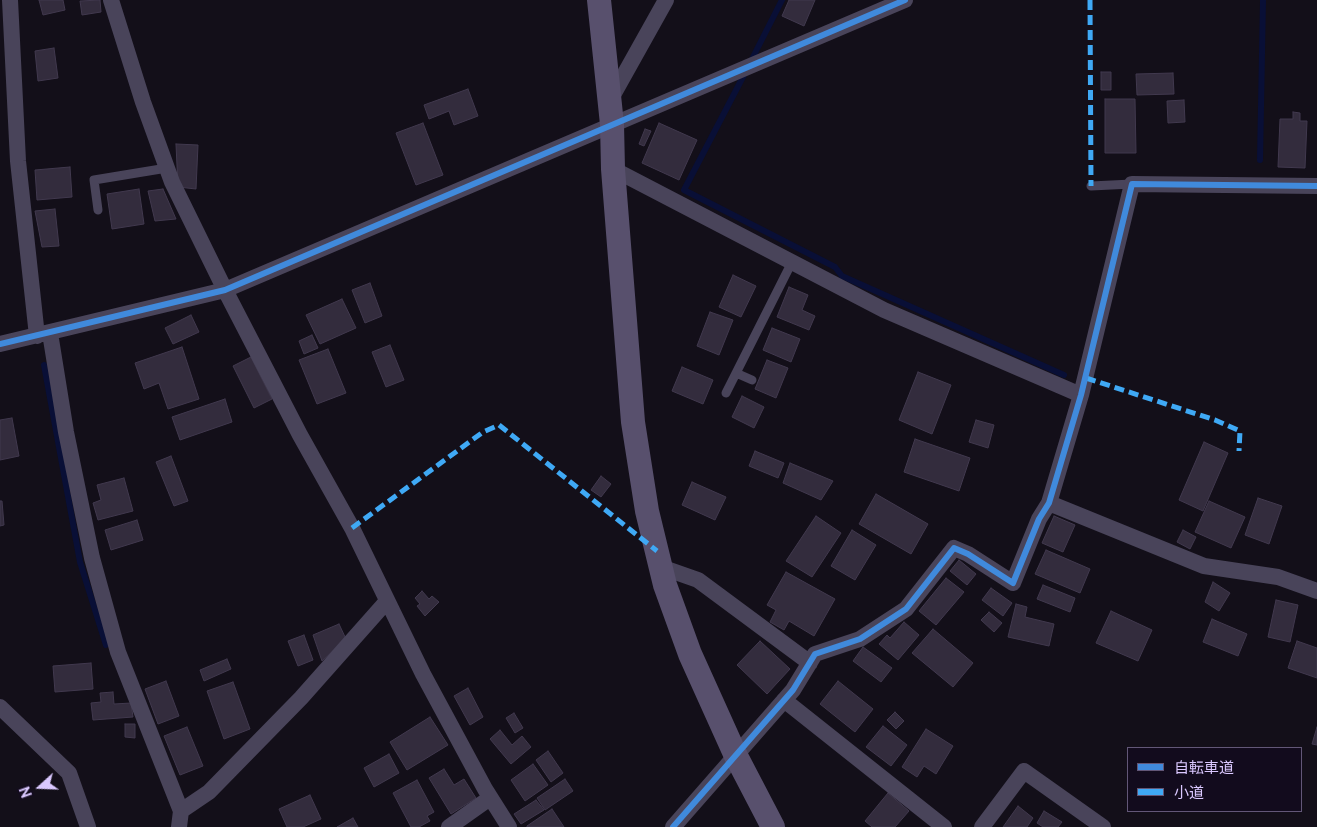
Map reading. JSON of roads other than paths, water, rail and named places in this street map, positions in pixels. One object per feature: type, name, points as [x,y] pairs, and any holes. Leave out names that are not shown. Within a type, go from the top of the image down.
[{"type":"street","points":[[10,0],[18,161],[43,334],[95,568],[118,652],[180,819],[301,698],[387,601]]},
{"type":"street","points":[[111,0],[143,102],[172,182],[300,435],[352,528],[423,674],[490,798],[509,827]]},
{"type":"street","points":[[599,0],[610,113],[633,422],[647,511],[665,585],[690,654],[736,756],[773,827]]},
{"type":"street","points":[[610,113],[666,0]]},
{"type":"street","points":[[0,344],[225,290],[610,113],[905,0]]},
{"type":"street","points":[[613,169],[884,310],[1081,396]]},
{"type":"street","points":[[673,827],[793,690],[815,654],[860,638],[906,609],[954,548],[968,554],[1013,583],[1039,519],[1049,503],[1081,396],[1132,184],[1317,186]]},
{"type":"street","points":[[1049,503],[1204,566],[1278,576],[1317,590]]},
{"type":"street","points":[[661,567],[698,580],[810,663]]},
{"type":"street","points":[[784,700],[944,827]]},
{"type":"street","points":[[0,707],[69,773],[88,827]]},
{"type":"street","points":[[982,827],[1024,771],[1103,827]]},
{"type":"street","points":[[449,827],[490,798]]},
{"type":"lane","points":[[98,210],[94,180],[167,168]]},
{"type":"lane","points":[[1091,186],[1132,184]]},
{"type":"lane","points":[[726,393],[792,262]]},
{"type":"lane","points":[[736,373],[752,380]]},
{"type":"waterway","points":[[751,61],[782,0]]},
{"type":"waterway","points":[[1260,160],[1263,0]]},
{"type":"waterway","points":[[745,73],[684,190],[835,267],[842,276],[1064,375]]},
{"type":"waterway","points":[[44,365],[80,562],[106,645]]}]
